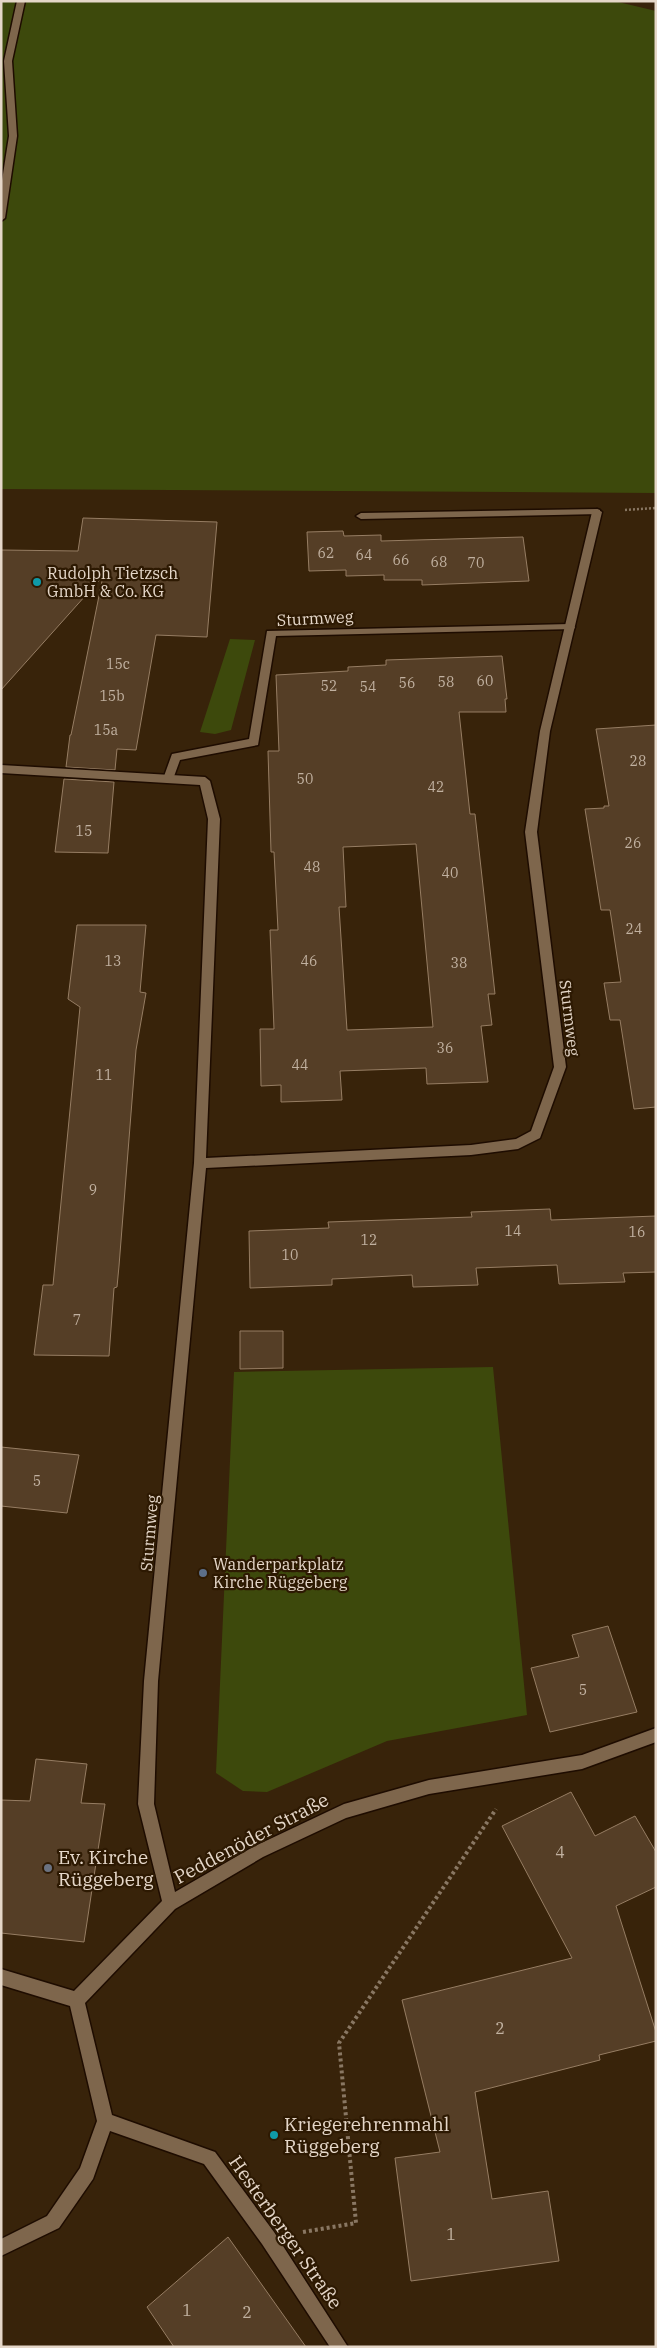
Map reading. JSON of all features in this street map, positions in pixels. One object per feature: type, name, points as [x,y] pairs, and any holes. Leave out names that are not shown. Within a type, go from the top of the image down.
[{"type":"street","points":[[1,218],[13,136],[8,62],[21,1]]},
{"type":"street","name":"Sturmweg","points":[[200,1163],[472,1150],[518,1144],[536,1134],[560,1066],[531,832],[545,731],[597,512],[361,516]]},
{"type":"street","name":"Sturmweg","points":[[168,779],[176,757],[254,742],[271,633],[570,627]]},
{"type":"street","name":"Sturmweg","points":[[1,769],[205,781],[214,819],[200,1163],[151,1681],[147,1766],[146,1804],[170,1904]]},
{"type":"street","name":"Peddenöder Straße","points":[[77,2000],[170,1904],[258,1852],[344,1811],[429,1787],[582,1762],[656,1734]]},
{"type":"street","points":[[1,1977],[77,2000],[105,2121],[86,2173],[53,2222],[1,2248]]},
{"type":"street","name":"Hesterberger Straße","points":[[105,2121],[209,2158],[268,2238],[340,2347]]},
{"type":"path","points":[[268,2238],[356,2223],[339,2043],[496,1810],[499,1775]]},
{"type":"green space","points":[[1,1],[614,1],[656,11],[656,493],[1,489]]},
{"type":"green space","points":[[230,639],[255,640],[231,730],[215,734],[200,732]]},
{"type":"green space","points":[[493,1367],[527,1715],[387,1741],[267,1792],[243,1791],[216,1773],[234,1372]]},
{"type":"building","points":[[83,518],[217,522],[207,637],[156,635],[136,750],[117,749],[115,770],[66,767],[70,735],[103,576],[1,690],[1,550],[78,551]]},
{"type":"building","points":[[343,531],[344,536],[381,535],[381,541],[523,537],[529,581],[422,585],[422,580],[384,580],[384,575],[346,576],[346,570],[309,571],[307,532]]},
{"type":"building","points":[[502,656],[507,699],[505,699],[506,712],[459,712],[470,814],[475,814],[495,994],[488,994],[492,1025],[481,1026],[488,1082],[427,1084],[426,1068],[340,1071],[342,1100],[281,1102],[281,1085],[261,1086],[260,1029],[274,1029],[270,930],[278,930],[274,852],[271,852],[268,751],[279,751],[276,675],[348,671],[348,667],[386,665],[386,660]],"holes":[[[416,844],[433,1027],[347,1030],[339,907],[346,907],[343,847]]]},
{"type":"building","points":[[656,725],[656,1107],[634,1109],[620,1020],[610,1020],[604,983],[621,982],[610,910],[601,910],[585,809],[609,806],[596,729]]},
{"type":"building","points":[[64,779],[114,782],[108,853],[55,852]]},
{"type":"building","points":[[77,925],[146,925],[140,992],[146,993],[136,1050],[119,1266],[117,1287],[114,1288],[109,1356],[34,1355],[43,1285],[53,1285],[80,1007],[68,999]]},
{"type":"building","points":[[550,1209],[551,1220],[656,1216],[656,1272],[623,1273],[625,1282],[559,1284],[557,1265],[476,1268],[478,1285],[413,1287],[412,1275],[332,1279],[332,1285],[250,1288],[249,1231],[329,1228],[328,1222],[472,1217],[471,1212]]},
{"type":"building","points":[[240,1331],[283,1331],[283,1368],[240,1369]]},
{"type":"building","points":[[1,1447],[79,1455],[67,1513],[1,1506]]},
{"type":"building","points":[[608,1626],[637,1712],[550,1732],[531,1668],[579,1657],[572,1635]]},
{"type":"building","name":"Ev. Kirche Rüggeberg","points":[[36,1759],[87,1764],[81,1803],[105,1804],[84,1942],[1,1933],[1,1800],[30,1801]]},
{"type":"building","points":[[571,1792],[595,1836],[635,1816],[656,1852],[656,1887],[616,1906],[656,2032],[656,2041],[599,2055],[600,2060],[475,2092],[492,2199],[548,2191],[559,2261],[411,2281],[395,2158],[440,2152],[402,2000],[572,1958],[502,1826]]},
{"type":"building","points":[[228,2237],[306,2347],[174,2347],[147,2307]]},
{"type":"place","name":"Rudolph Tietzsch GmbH & Co. KG","points":[[37,582]]},
{"type":"place","name":"Wanderparkplatz Kirche Rüggeberg","points":[[203,1573]]},
{"type":"place","name":"Ev. Kirche Rüggeberg","points":[[48,1868]]},
{"type":"place","name":"Kriegerehrenmahl Rüggeberg","points":[[274,2135]]}]
